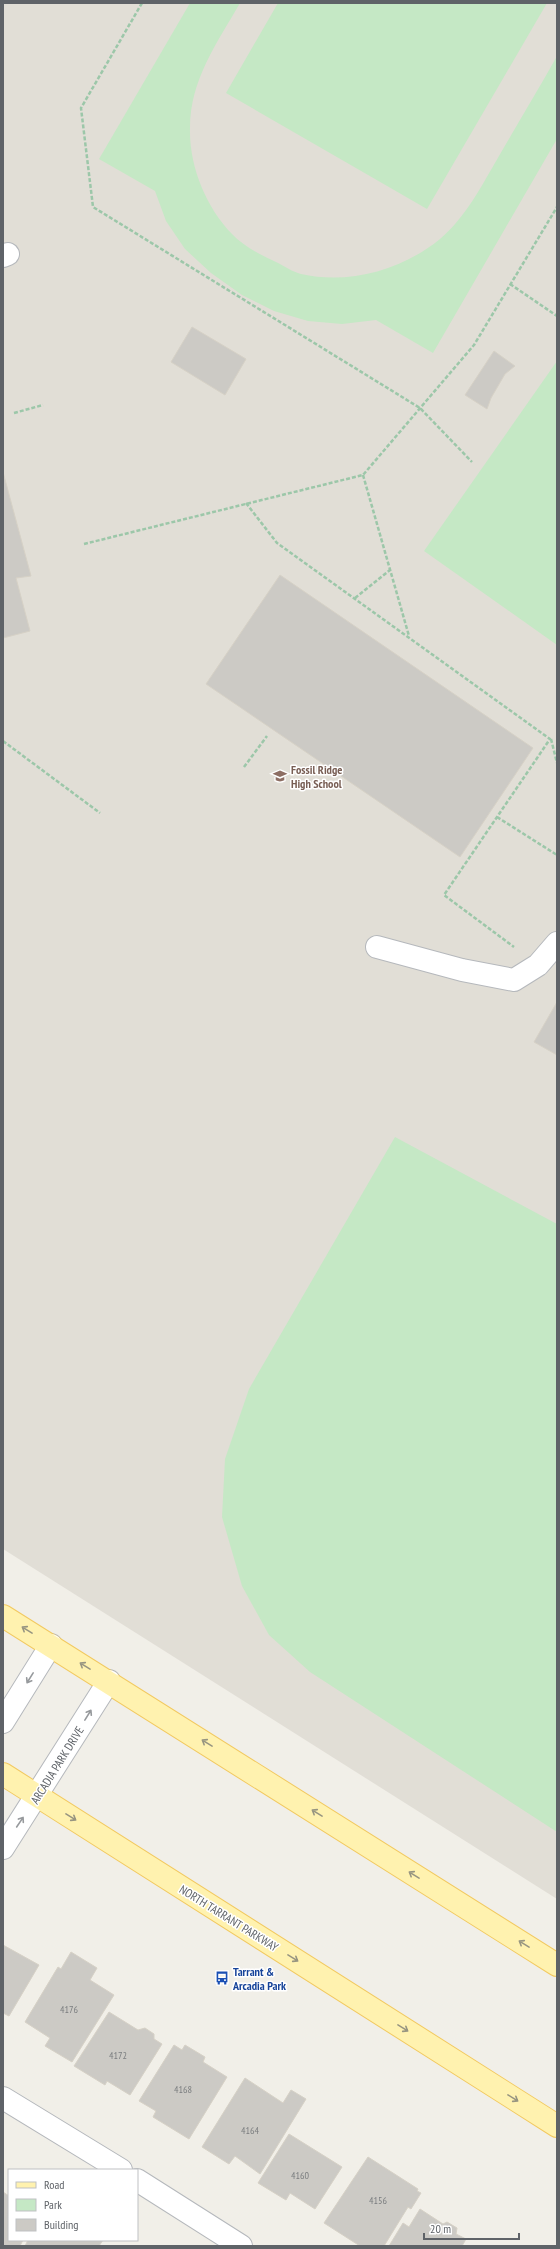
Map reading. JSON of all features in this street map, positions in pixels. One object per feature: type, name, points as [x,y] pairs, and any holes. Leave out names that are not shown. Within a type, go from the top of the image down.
[{"type":"main road","points":[[3,1616],[109,1681],[557,1965]]},
{"type":"main road","name":"NORTH TARRANT PARKWAY","points":[[3,1774],[557,2126]]},
{"type":"street","points":[[377,947],[462,970],[514,980],[538,965],[557,943]]},
{"type":"street","points":[[3,1722],[51,1645]]},
{"type":"street","name":"ARCADIA PARK DRIVE","points":[[3,1848],[38,1796],[109,1681]]},
{"type":"street","points":[[3,2098],[119,2169]]},
{"type":"street","points":[[138,2181],[241,2246]]},
{"type":"path","points":[[142,3],[81,108],[93,207],[420,408],[472,462]]},
{"type":"path","points":[[84,544],[363,475],[474,345],[557,207]]},
{"type":"path","points":[[510,284],[557,316]]},
{"type":"path","points":[[14,413],[43,405]]},
{"type":"path","points":[[363,475],[409,637]]},
{"type":"path","points":[[246,503],[277,543],[550,739],[557,763]]},
{"type":"path","points":[[354,598],[390,570]]},
{"type":"path","points":[[244,767],[267,736]]},
{"type":"path","points":[[538,965],[444,895],[550,739]]},
{"type":"path","points":[[3,741],[100,813]]},
{"type":"path","points":[[497,817],[557,855]]},
{"type":"shaded area","name":"Fossil Ridge High School","points":[[3,3],[557,3],[557,1899],[3,1549]]},
{"type":"green space","points":[[190,3],[240,3],[206,62],[191,110],[190,142],[192,157],[207,199],[214,211],[232,234],[247,246],[295,272],[319,277],[338,278],[356,276],[392,267],[425,250],[440,239],[466,211],[557,56],[557,139],[433,353],[376,320],[342,324],[308,321],[274,311],[242,295],[211,273],[185,249],[166,221],[155,191],[99,159]]},
{"type":"green space","points":[[278,3],[547,3],[427,209],[226,93]]},
{"type":"green space","points":[[557,361],[557,645],[424,551]]},
{"type":"green space","points":[[395,1137],[557,1224],[557,1832],[310,1672],[269,1635],[242,1586],[222,1517],[225,1459],[249,1389]]},
{"type":"building","points":[[192,327],[246,359],[225,395],[171,362]]},
{"type":"building","points":[[494,351],[515,366],[505,374],[491,398],[487,409],[465,395]]},
{"type":"building","points":[[3,472],[31,576],[16,578],[30,631],[3,638]]},
{"type":"building","points":[[280,575],[533,748],[460,857],[206,684]]},
{"type":"building","points":[[557,1002],[557,1055],[534,1042]]},
{"type":"building","points":[[3,1945],[39,1965],[9,2016],[3,2013]]},
{"type":"building","points":[[71,1952],[97,1968],[90,1980],[114,1995],[72,2062],[45,2046],[50,2038],[25,2022],[58,1967],[61,1969]]},
{"type":"building","points":[[109,2012],[138,2030],[145,2028],[154,2034],[154,2039],[162,2044],[130,2095],[107,2081],[105,2085],[74,2066]]},
{"type":"building","points":[[174,2045],[182,2050],[185,2045],[205,2057],[203,2062],[227,2077],[189,2139],[153,2117],[156,2111],[139,2101]]},
{"type":"building","points":[[245,2078],[283,2103],[291,2090],[306,2099],[260,2174],[235,2156],[229,2164],[202,2147]]},
{"type":"building","points":[[289,2134],[342,2167],[315,2209],[290,2193],[286,2200],[258,2183]]},
{"type":"building","points":[[368,2157],[418,2189],[417,2191],[421,2193],[411,2209],[408,2207],[384,2246],[360,2246],[324,2223]]},
{"type":"building","points":[[3,2192],[8,2195],[8,2241],[22,2241],[20,2246],[3,2246]]},
{"type":"building","points":[[420,2209],[443,2224],[447,2222],[457,2228],[456,2234],[466,2239],[462,2246],[389,2246],[403,2223],[409,2227]]},
{"type":"building","points":[[28,2241],[102,2241],[99,2246],[25,2246]]},
{"type":"place","name":"Fossil Ridge High School","points":[[280,776]]},
{"type":"place","name":"Tarrant & Arcadia Park","points":[[222,1978]]}]
